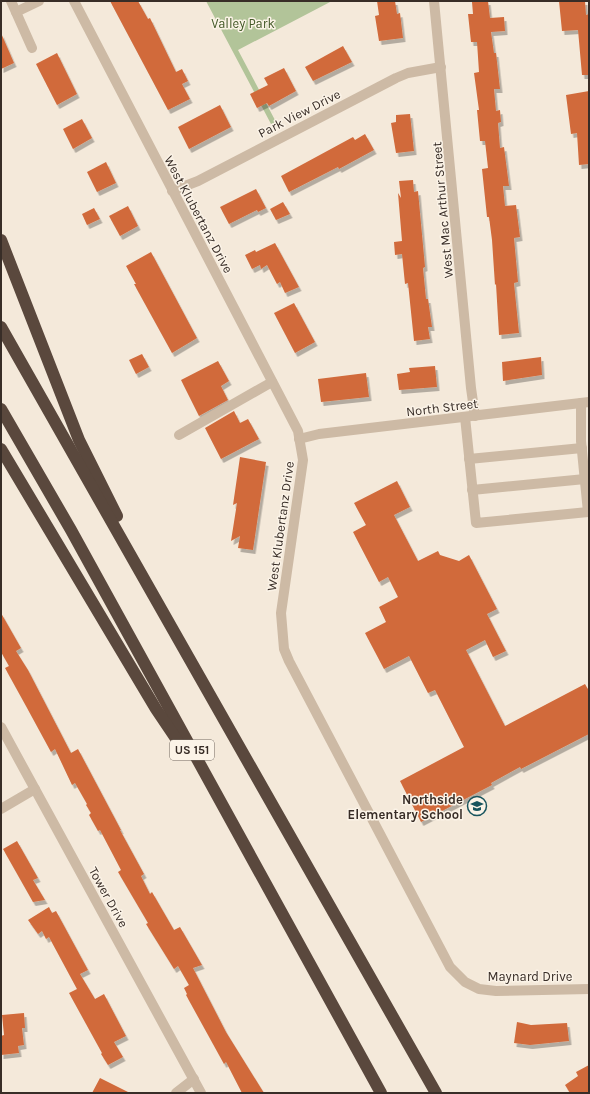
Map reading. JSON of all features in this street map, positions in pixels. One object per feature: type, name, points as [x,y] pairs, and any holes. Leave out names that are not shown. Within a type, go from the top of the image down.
[{"type":"highway","points":[[1,240],[79,440],[191,659]]},
{"type":"highway","points":[[1,327],[191,659],[436,1093]]},
{"type":"highway","name":"US 151","points":[[1,409],[71,530],[380,1093]]},
{"type":"highway","points":[[1,449],[156,709],[232,823]]},
{"type":"street","points":[[11,1],[32,48]]},
{"type":"street","points":[[16,12],[39,1]]},
{"type":"street","name":"West Klubertanz Drive","points":[[74,1],[298,431],[303,460],[281,613],[284,648],[441,951]]},
{"type":"street","name":"West Mac Arthur Street","points":[[434,1],[471,388],[469,459],[476,523],[588,512],[585,479]]},
{"type":"street","name":"Park View Drive","points":[[172,191],[198,181],[396,78],[408,73],[440,67]]},
{"type":"street","points":[[179,435],[272,382]]},
{"type":"street","points":[[472,490],[585,479],[582,448],[585,402]]},
{"type":"street","name":"North Street","points":[[299,439],[319,434],[585,402]]},
{"type":"street","points":[[469,459],[582,448]]},
{"type":"street","name":"Tower Drive","points":[[1,727],[201,1093]]},
{"type":"street","points":[[1,810],[35,789]]},
{"type":"street","name":"Maynard Drive","points":[[441,951],[456,975],[480,989],[496,991],[589,989]]},
{"type":"street","points":[[176,1093],[194,1079]]},
{"type":"green space","name":"Valley Park","points":[[206,1],[332,1],[238,50],[276,122],[271,124]]},
{"type":"building","points":[[110,1],[138,1],[148,19],[150,18],[176,72],[182,69],[188,81],[182,84],[190,99],[168,110]]},
{"type":"building","points":[[377,1],[395,1],[397,14],[400,13],[403,38],[379,41],[375,16],[379,15]]},
{"type":"building","points":[[488,1],[490,18],[504,17],[505,31],[491,32],[494,53],[496,53],[500,89],[494,89],[496,111],[500,110],[501,122],[498,123],[500,148],[504,147],[509,186],[503,186],[505,206],[516,205],[520,237],[514,238],[518,282],[514,283],[519,333],[499,335],[492,240],[489,217],[487,217],[482,169],[488,168],[485,141],[480,141],[477,110],[479,110],[474,73],[479,72],[477,42],[471,42],[468,14],[473,14],[472,2]]},
{"type":"building","points":[[559,1],[585,1],[586,15],[589,14],[589,75],[582,75],[578,30],[562,31]]},
{"type":"building","points":[[1,33],[14,63],[1,69]]},
{"type":"building","points":[[343,46],[352,62],[313,81],[305,67]]},
{"type":"building","points":[[57,53],[77,94],[57,105],[36,64]]},
{"type":"building","points":[[284,68],[296,91],[269,106],[267,103],[257,108],[250,94],[268,85],[264,78]]},
{"type":"building","points":[[589,91],[589,164],[579,165],[577,133],[571,134],[566,95]]},
{"type":"building","points":[[220,105],[231,127],[189,149],[178,127]]},
{"type":"building","points":[[410,114],[414,151],[396,153],[391,123],[396,122],[396,115]]},
{"type":"building","points":[[82,119],[92,138],[73,149],[63,129]]},
{"type":"building","points":[[365,134],[374,150],[339,169],[338,167],[289,192],[281,176],[353,137],[355,140]]},
{"type":"building","points":[[106,162],[116,183],[97,192],[87,172]]},
{"type":"building","points":[[413,180],[414,192],[418,191],[425,267],[423,268],[426,299],[428,299],[432,327],[428,327],[430,339],[414,341],[408,283],[405,284],[402,254],[395,255],[394,242],[402,241],[398,193],[401,198],[399,181]]},
{"type":"building","points":[[256,189],[266,208],[258,212],[257,210],[229,224],[220,207]]},
{"type":"building","points":[[283,202],[290,214],[276,220],[270,209]]},
{"type":"building","points":[[128,206],[138,226],[120,236],[109,216]]},
{"type":"building","points":[[94,208],[100,219],[87,225],[82,214]]},
{"type":"building","points":[[275,243],[299,287],[285,293],[280,282],[277,284],[267,265],[261,269],[260,265],[252,269],[245,255],[255,250],[256,252]]},
{"type":"building","points":[[151,252],[197,338],[172,353],[134,284],[136,284],[126,266]]},
{"type":"building","points":[[294,303],[315,342],[295,353],[274,313]]},
{"type":"building","points":[[142,354],[149,367],[136,374],[129,360]]},
{"type":"building","points":[[541,357],[542,375],[503,381],[502,362]]},
{"type":"building","points":[[218,361],[229,381],[221,386],[228,400],[199,416],[181,380]]},
{"type":"building","points":[[435,366],[437,387],[399,390],[397,374],[410,372],[409,368]]},
{"type":"building","points":[[366,373],[369,397],[321,402],[318,379]]},
{"type":"building","points":[[234,411],[240,423],[248,419],[259,439],[221,459],[205,428]]},
{"type":"building","points":[[240,457],[266,462],[253,550],[238,548],[240,536],[231,541],[237,503],[233,505]]},
{"type":"building","name":"Northside Elementary School","points":[[397,481],[410,507],[394,515],[418,561],[438,551],[440,555],[459,561],[469,555],[497,609],[487,614],[506,651],[493,657],[485,640],[466,650],[505,726],[585,684],[589,691],[589,734],[521,769],[520,767],[491,783],[492,785],[421,822],[400,781],[464,747],[435,690],[428,693],[409,656],[384,669],[365,633],[386,622],[379,607],[398,597],[388,577],[379,582],[353,532],[366,525],[354,503]]},
{"type":"building","points":[[1,613],[21,648],[16,651],[28,670],[71,753],[78,749],[144,874],[141,876],[150,894],[152,892],[174,930],[180,927],[202,965],[193,968],[226,1032],[264,1093],[242,1093],[226,1062],[224,1064],[186,995],[187,994],[184,988],[189,985],[178,966],[174,969],[146,924],[148,923],[118,872],[121,870],[100,830],[98,831],[89,815],[91,813],[86,805],[87,804],[75,783],[72,785],[55,749],[51,752],[5,668],[9,666],[1,652]]},
{"type":"building","points":[[17,841],[38,878],[33,880],[45,900],[33,902],[3,849]]},
{"type":"building","points":[[49,907],[52,913],[56,911],[88,970],[80,974],[95,999],[104,994],[126,1036],[114,1042],[123,1057],[108,1065],[69,993],[77,989],[49,937],[46,939],[42,931],[38,934],[28,920]]},
{"type":"building","points":[[24,1013],[25,1028],[22,1028],[24,1045],[18,1046],[19,1053],[1,1055],[1,1036],[4,1035],[2,1015]]},
{"type":"building","points":[[517,1022],[531,1025],[567,1023],[569,1041],[530,1045],[514,1043]]},
{"type":"building","points":[[589,1065],[589,1093],[570,1093],[565,1085],[578,1076],[576,1072]]},
{"type":"building","points":[[100,1078],[130,1093],[92,1093]]},
{"type":"place","name":"Northside Elementary School","points":[[477,806]]}]
